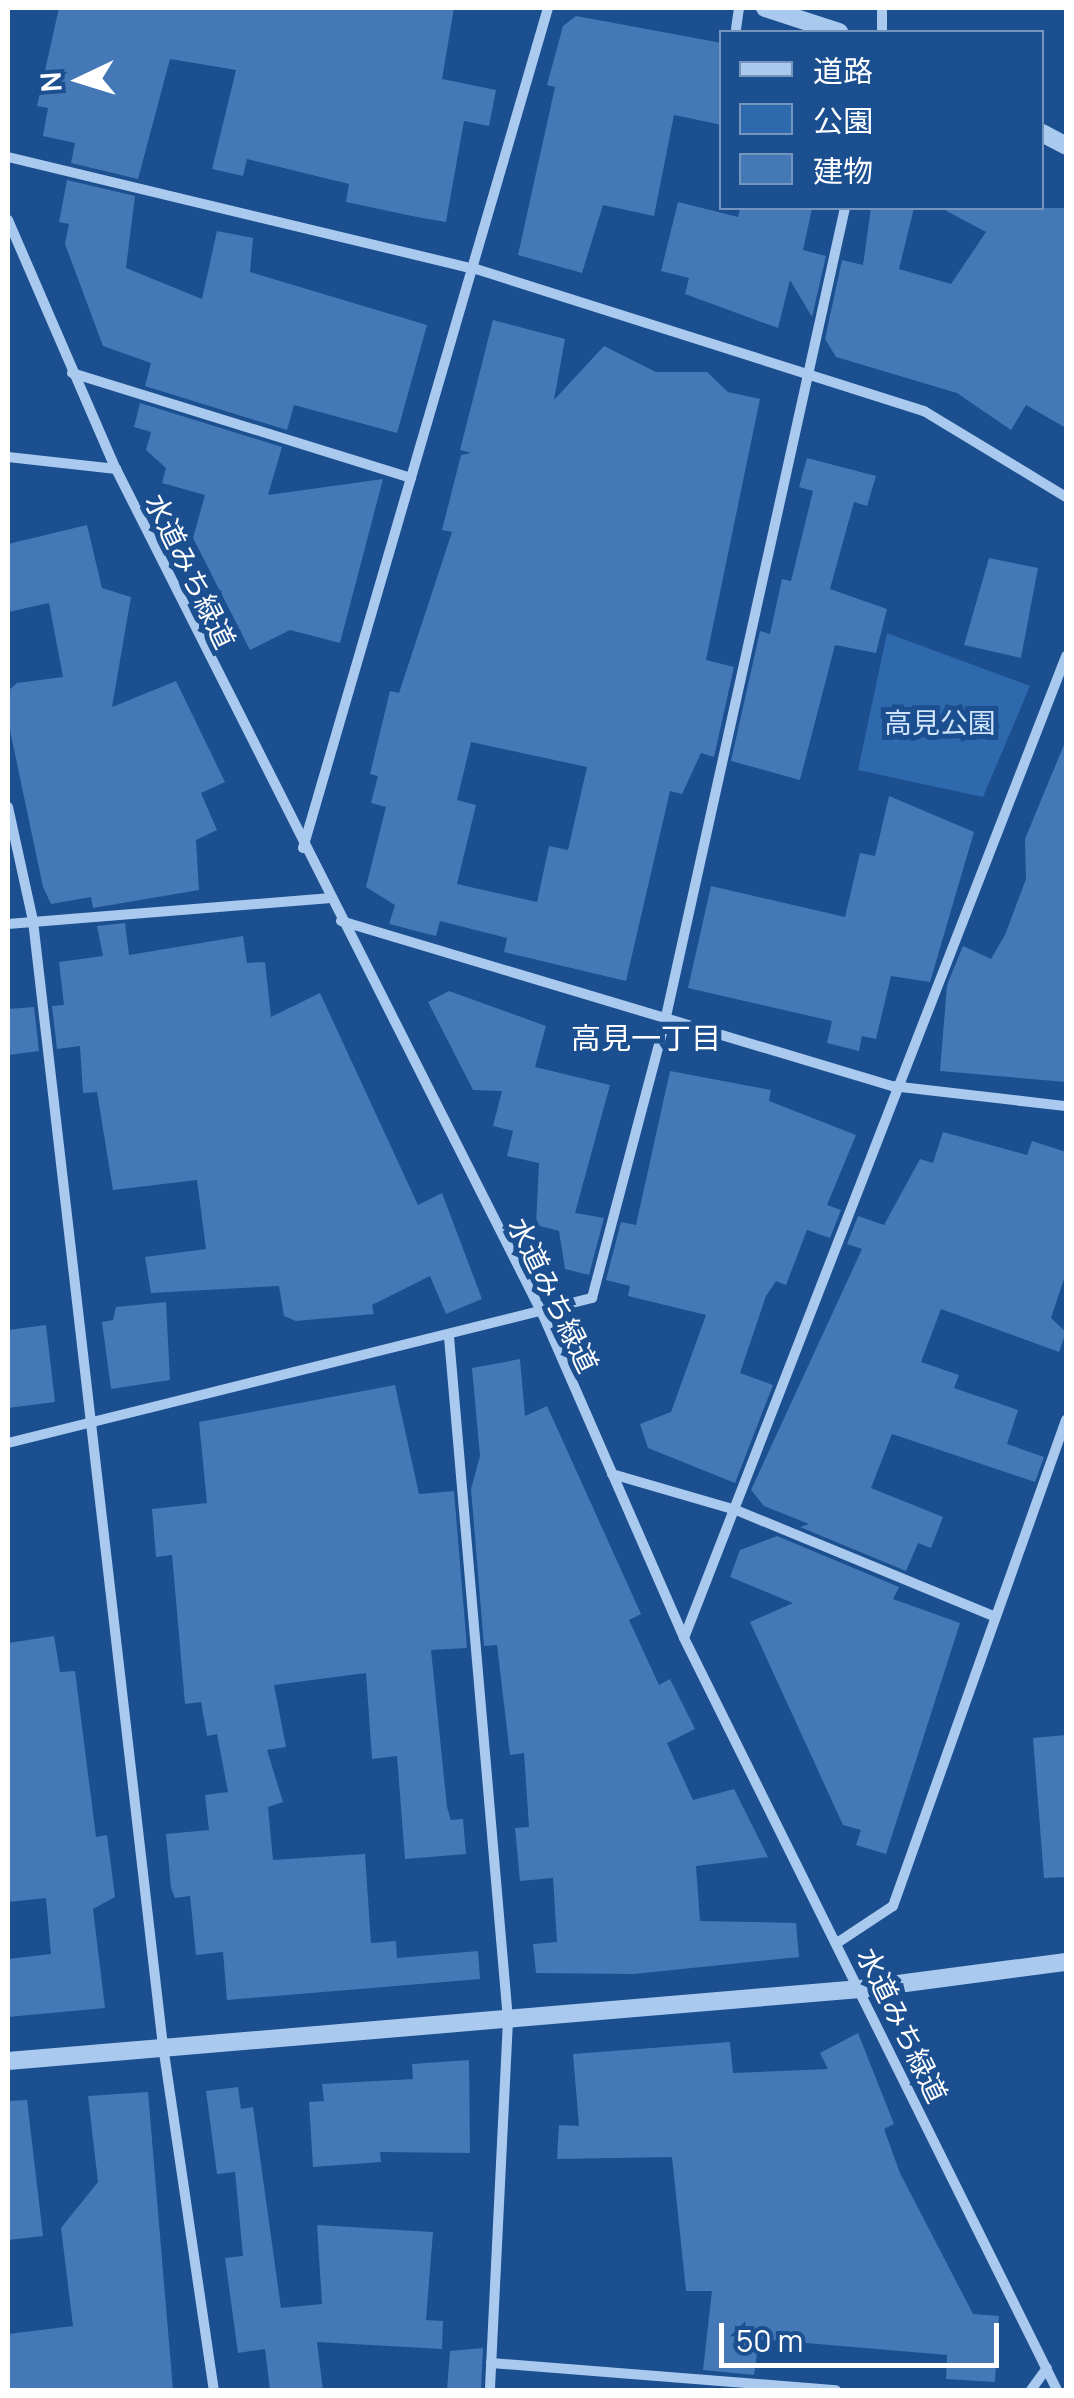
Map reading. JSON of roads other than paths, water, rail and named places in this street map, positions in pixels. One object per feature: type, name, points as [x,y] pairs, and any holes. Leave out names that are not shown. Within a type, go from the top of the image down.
[{"type":"street","points":[[303,848],[476,269],[548,8]]},
{"type":"street","points":[[736,29],[739,8]]},
{"type":"street","points":[[764,8],[833,30]]},
{"type":"street","points":[[1044,134],[1066,146]]},
{"type":"street","points":[[8,158],[476,269],[806,378],[924,411],[1066,497]]},
{"type":"street","points":[[8,1443],[543,1315],[592,1298],[665,1021],[845,210]]},
{"type":"street","name":"水道みち緑道","points":[[8,220],[116,470],[328,898],[543,1315],[684,1638],[1057,2390]]},
{"type":"street","points":[[72,372],[411,478]]},
{"type":"street","points":[[8,457],[116,470]]},
{"type":"street","points":[[684,1638],[736,1510],[892,1086],[1066,656]]},
{"type":"street","points":[[8,807],[32,921],[163,2046],[214,2390]]},
{"type":"street","points":[[8,924],[328,898]]},
{"type":"street","points":[[340,921],[892,1086],[1066,1106]]},
{"type":"street","points":[[450,1337],[508,2020],[490,2390]]},
{"type":"street","points":[[837,1943],[893,1906],[1066,1420]]},
{"type":"street","points":[[612,1474],[736,1510],[996,1617]]},
{"type":"street","points":[[8,2061],[860,1989],[1066,1962]]},
{"type":"street","points":[[491,2364],[836,2390]]},
{"type":"street","points":[[1031,2390],[1047,2368]]},
{"type":"district","name":"高見一丁目","points":[[646,1038]]},
{"type":"park label","name":"高見公園","points":[[940,722]]}]
